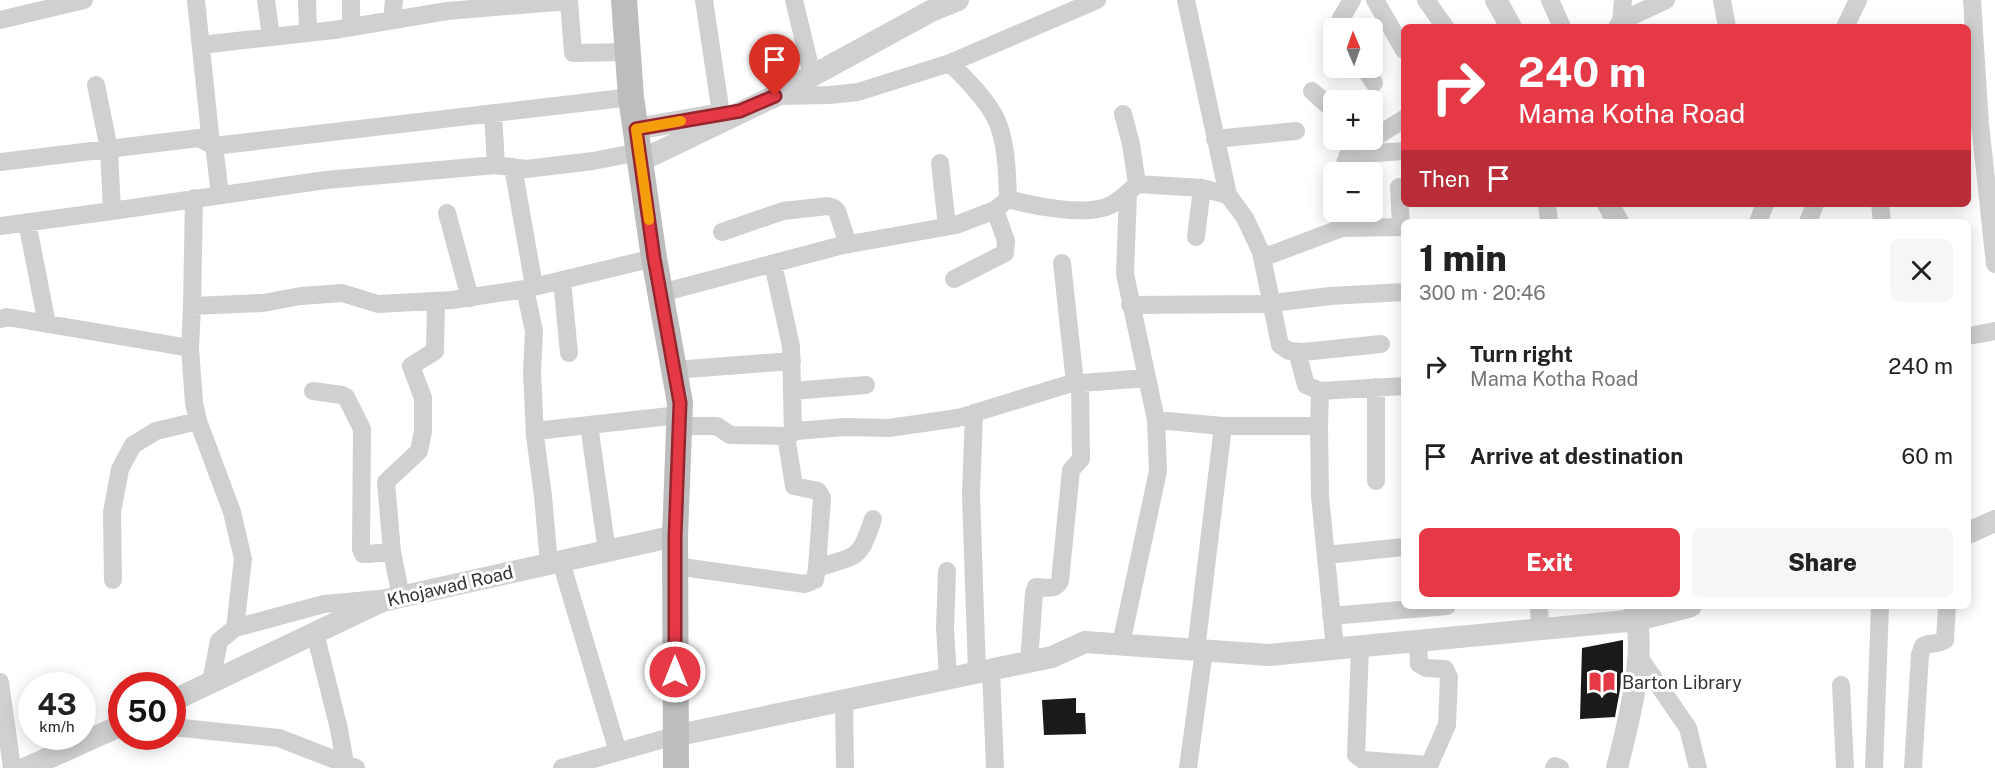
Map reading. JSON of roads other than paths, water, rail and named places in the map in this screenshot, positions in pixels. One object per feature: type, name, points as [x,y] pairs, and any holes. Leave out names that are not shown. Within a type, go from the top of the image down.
[{"type":"main road","points":[[624,0],[638,148],[654,258],[680,403],[675,537],[675,768]]},
{"type":"street","points":[[0,20],[84,0]]},
{"type":"street","points":[[196,0],[220,194]]},
{"type":"street","points":[[266,0],[271,37]]},
{"type":"street","points":[[307,0],[308,32]]},
{"type":"street","points":[[351,0],[351,27]]},
{"type":"street","points":[[392,20],[394,0]]},
{"type":"street","points":[[704,0],[731,113]]},
{"type":"street","points":[[794,0],[812,75]]},
{"type":"street","points":[[0,226],[326,180],[505,166],[526,169],[593,161],[638,148],[775,96],[929,5],[958,0]]},
{"type":"street","points":[[775,96],[858,92],[950,63],[1095,1],[1114,0]]},
{"type":"street","points":[[1186,0],[1228,195],[1245,218],[1262,258],[1280,345],[1289,351],[1297,352],[1381,344]]},
{"type":"street","points":[[1341,18],[1352,0]]},
{"type":"street","points":[[1375,0],[1401,45]]},
{"type":"street","points":[[1426,0],[1443,24]]},
{"type":"street","points":[[1496,0],[1509,24]]},
{"type":"street","points":[[1550,0],[1561,24]]},
{"type":"street","points":[[1619,24],[1623,0]]},
{"type":"street","points":[[1619,24],[1666,0]]},
{"type":"street","points":[[1722,0],[1726,24]]},
{"type":"street","points":[[1846,24],[1858,0]]},
{"type":"street","points":[[1972,0],[1995,264]]},
{"type":"street","points":[[201,45],[351,27],[392,20],[447,6],[569,1],[573,53],[628,52]]},
{"type":"street","points":[[950,63],[973,87],[996,120],[1006,155],[1002,205],[1005,253],[954,279]]},
{"type":"street","points":[[1371,78],[1374,83]]},
{"type":"street","points":[[96,85],[109,149],[112,211]]},
{"type":"street","points":[[1312,91],[1323,101]]},
{"type":"street","points":[[1,159],[199,138],[213,145],[632,97]]},
{"type":"street","points":[[493,113],[529,288],[534,331],[532,372],[535,431],[555,563],[618,752]]},
{"type":"street","points":[[638,148],[731,113]]},
{"type":"street","points":[[1121,644],[1158,471],[1156,420],[1125,274],[1132,189],[1131,144],[1123,114]]},
{"type":"street","points":[[1383,132],[1401,121]]},
{"type":"street","points":[[1215,139],[1296,131]]},
{"type":"street","points":[[1348,162],[1359,150]]},
{"type":"street","points":[[1355,162],[1401,152]]},
{"type":"street","points":[[940,163],[947,226]]},
{"type":"street","points":[[1399,187],[1401,219]]},
{"type":"street","points":[[661,293],[848,244],[947,226],[1002,205],[1089,210],[1110,206],[1132,189],[1202,188],[1228,195]]},
{"type":"street","points":[[1196,237],[1202,188]]},
{"type":"street","points":[[194,198],[190,348],[194,403],[198,421],[232,512],[243,559],[235,628]]},
{"type":"street","points":[[722,232],[783,211],[828,206],[837,212],[848,244]]},
{"type":"street","points":[[447,213],[470,298]]},
{"type":"street","points":[[27,222],[47,324]]},
{"type":"street","points":[[1262,258],[1338,222]]},
{"type":"street","points":[[1359,222],[1401,227]]},
{"type":"street","points":[[192,306],[262,303],[301,296],[342,293],[378,304],[470,298],[529,288],[654,258]]},
{"type":"street","points":[[1029,662],[1034,593],[1036,588],[1052,588],[1060,581],[1071,470],[1081,459],[1077,383],[1062,263]]},
{"type":"street","points":[[675,566],[805,584],[815,580],[818,568],[822,498],[818,491],[794,486],[789,434],[792,391],[790,336],[773,264]]},
{"type":"street","points":[[562,280],[569,352]]},
{"type":"street","points":[[1130,305],[1270,303],[1330,296],[1401,292]]},
{"type":"street","points":[[211,682],[219,641],[235,628],[324,604],[401,597],[392,552],[386,482],[419,451],[423,431],[423,398],[411,366],[435,351],[436,301]]},
{"type":"street","points":[[0,319],[7,317],[190,348]]},
{"type":"street","points":[[1971,335],[1995,331]]},
{"type":"street","points":[[1297,352],[1306,385],[1320,391],[1401,386]]},
{"type":"street","points":[[674,370],[792,361]]},
{"type":"street","points":[[535,431],[589,425],[679,420],[717,426],[730,435],[789,434],[845,427],[889,428],[958,418],[1077,383],[1147,378]]},
{"type":"street","points":[[792,391],[866,385]]},
{"type":"street","points":[[1376,387],[1376,481]]},
{"type":"street","points":[[312,391],[346,397],[359,420],[362,429],[361,549],[363,554],[392,552]]},
{"type":"street","points":[[1320,391],[1320,496],[1335,649]]},
{"type":"street","points":[[974,413],[971,494],[984,671],[995,768]]},
{"type":"street","points":[[1156,420],[1223,426],[1319,426]]},
{"type":"street","points":[[113,580],[112,512],[120,469],[133,445],[156,431],[198,421]]},
{"type":"street","points":[[589,425],[607,551]]},
{"type":"street","points":[[1188,768],[1223,426]]},
{"type":"street","points":[[818,568],[858,554],[864,545],[873,519]]},
{"type":"street","points":[[1971,532],[1995,521]]},
{"type":"street","name":"Khojawad Road","points":[[186,694],[382,601],[675,537]]},
{"type":"street","points":[[1326,555],[1401,547]]},
{"type":"street","points":[[946,571],[945,628],[948,678]]},
{"type":"street","points":[[1331,616],[1412,609]]},
{"type":"street","points":[[1539,609],[1540,629]]},
{"type":"street","points":[[562,768],[674,736],[1052,657],[1085,642],[1269,655],[1540,629],[1667,609]]},
{"type":"street","points":[[1874,768],[1880,609]]},
{"type":"street","points":[[1913,768],[1920,655],[1923,646],[1928,643],[1941,643],[1945,640],[1947,609]]},
{"type":"street","points":[[1617,768],[1637,677],[1636,613]]},
{"type":"street","points":[[315,633],[350,766]]},
{"type":"street","points":[[1360,647],[1356,755],[1363,760],[1428,766],[1447,725],[1449,677],[1445,669],[1426,668],[1419,664],[1418,641]]},
{"type":"street","points":[[1637,654],[1688,728],[1698,768]]},
{"type":"street","points":[[0,682],[12,768]]},
{"type":"street","points":[[1841,685],[1845,768]]},
{"type":"street","points":[[844,700],[845,768]]},
{"type":"street","points":[[186,729],[279,738],[350,766]]},
{"type":"street","points":[[26,768],[108,731]]},
{"type":"street","points":[[1554,768],[1560,768]]},
{"type":"place","name":"Barton Library","points":[[1602,682]]}]
